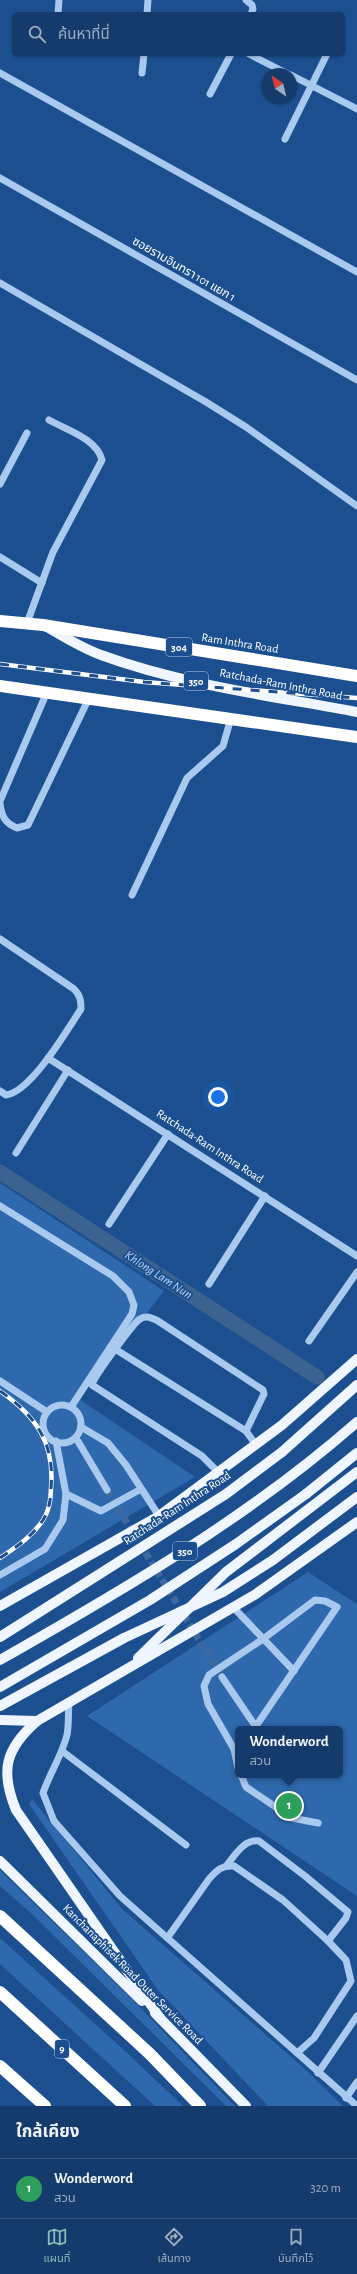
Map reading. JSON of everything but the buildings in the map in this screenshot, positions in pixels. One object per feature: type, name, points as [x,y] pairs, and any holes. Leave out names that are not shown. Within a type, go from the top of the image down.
[{"type":"highway","name":"Ram Inthra Road","points":[[0,621],[43,625],[357,676]]},
{"type":"highway","points":[[0,686],[357,737]]},
{"type":"highway","points":[[0,1916],[150,2054],[200,2106]]},
{"type":"highway","name":"9","points":[[0,1992],[125,2106]]},
{"type":"highway","points":[[0,2066],[45,2106]]},
{"type":"main road","name":"Ratchada-Ram Inthra Road","points":[[43,625],[80,646],[137,667],[202,682],[357,712]]},
{"type":"main road","points":[[0,1606],[159,1516],[282,1425],[357,1359]]},
{"type":"main road","name":"Ratchada-Ram Inthra Road","points":[[0,1637],[226,1494],[282,1452],[357,1385]]},
{"type":"main road","name":"350","points":[[0,1660],[80,1615],[191,1547],[257,1502],[357,1422]]},
{"type":"main road","name":"350","points":[[0,1687],[150,1600],[219,1556],[306,1494],[357,1453]]},
{"type":"main road","points":[[112,1678],[150,1648],[208,1587],[357,1472]]},
{"type":"main road","points":[[0,1706],[124,1638],[223,1592],[273,1560],[357,1497]]},
{"type":"main road","points":[[160,2018],[16,1810],[8,1792],[5,1776],[7,1761],[13,1746],[22,1734],[36,1721],[69,1704],[233,1607],[302,1562],[357,1522]]},
{"type":"main road","points":[[0,1720],[36,1721]]},
{"type":"main road","name":"Kanchanaphisek Road Outer Service Road","points":[[0,1861],[160,2018],[246,2106]]},
{"type":"street","points":[[58,12],[59,0]]},
{"type":"street","points":[[147,12],[148,0]]},
{"type":"street","points":[[246,0],[252,4],[252,12]]},
{"type":"street","points":[[142,73],[144,56]]},
{"type":"street","points":[[210,94],[230,56]]},
{"type":"street","points":[[253,56],[276,68]]},
{"type":"street","points":[[285,139],[326,56]]},
{"type":"street","points":[[0,73],[357,272]]},
{"type":"street","points":[[297,78],[357,109]]},
{"type":"street","name":"ซอยรามอินทรา 101 แยก 1","points":[[0,178],[357,380]]},
{"type":"street","points":[[0,283],[206,402],[246,427],[357,506]]},
{"type":"street","points":[[27,623],[53,552],[67,523],[102,460],[100,451],[90,443],[49,420]]},
{"type":"street","points":[[0,484],[27,433]]},
{"type":"street","points":[[0,557],[42,583]]},
{"type":"street","points":[[0,801],[47,692]]},
{"type":"street","points":[[0,804],[2,817],[9,824],[17,828],[28,825],[89,698]]},
{"type":"street","points":[[132,895],[187,778],[223,746],[231,718]]},
{"type":"street","points":[[0,939],[78,994],[81,1002],[81,1009],[48,1058],[14,1094],[6,1095],[0,1090]]},
{"type":"street","name":"Ratchada-Ram Inthra Road","points":[[48,1058],[357,1256]]},
{"type":"street","points":[[16,1154],[68,1070]]},
{"type":"street","points":[[109,1224],[168,1134]]},
{"type":"street","points":[[209,1284],[265,1196]]},
{"type":"street","points":[[0,1206],[113,1276],[129,1292],[134,1305],[132,1314],[71,1407]]},
{"type":"street","points":[[309,1341],[357,1272]]},
{"type":"street","points":[[219,1473],[202,1456],[93,1387],[92,1382],[115,1349],[140,1319],[147,1316],[158,1321],[263,1390],[264,1394],[246,1430]]},
{"type":"street","points":[[115,1349],[246,1430],[256,1445]]},
{"type":"street","points":[[0,1381],[47,1412]]},
{"type":"street","points":[[58,1405],[71,1407],[80,1415],[81,1427],[76,1438],[65,1443],[56,1441],[45,1431],[44,1418],[47,1412],[58,1405]]},
{"type":"street","points":[[81,1427],[108,1443],[126,1465],[159,1516]]},
{"type":"street","points":[[76,1438],[108,1490]]},
{"type":"street","points":[[0,1575],[45,1549],[63,1520],[66,1494],[56,1441]]},
{"type":"street","points":[[66,1494],[101,1511],[141,1489]]},
{"type":"street","points":[[235,1753],[208,1704],[204,1686],[209,1675],[264,1639],[315,1600],[325,1601],[337,1607],[256,1726]]},
{"type":"street","points":[[233,1607],[294,1671]]},
{"type":"street","points":[[222,1677],[254,1726]]},
{"type":"street","points":[[69,1704],[67,1733],[62,1751],[50,1774],[43,1793],[54,1821],[120,1896],[346,2098],[357,2106]]},
{"type":"street","points":[[62,1751],[186,1845]]},
{"type":"street","points":[[242,1778],[246,1787],[292,1818],[318,1823]]},
{"type":"street","points":[[168,1938],[209,1879],[217,1870],[227,1865],[248,1843],[253,1840],[259,1841],[346,1909],[348,1914],[346,1918],[328,1940]]},
{"type":"street","points":[[227,1865],[234,1866],[283,1900],[328,1940],[346,1960],[351,1981],[314,2038],[297,2053]]},
{"type":"street","points":[[318,2073],[357,2016]]},
{"type":"street","points":[[346,2098],[357,2082]]},
{"type":"shaded area","points":[[0,1183],[164,1291],[79,1399],[195,1477],[0,1592]]},
{"type":"shaded area","points":[[308,1572],[357,1604],[357,1896],[87,1716]]},
{"type":"shaded area","points":[[32,1799],[122,1909],[306,2070],[343,2106],[268,2106],[158,1990],[29,1804]]},
{"type":"shaded area","points":[[0,1870],[130,1997],[235,2106],[226,2106],[32,1914],[0,1886]]},
{"type":"shaded area","points":[[0,1938],[126,2052],[183,2106],[155,2106],[0,1964]]},
{"type":"waterway","name":"Khlong Lam Nun","points":[[0,1172],[317,1377]]},
{"type":"tunnel","points":[[107,1490],[222,1677]]},
{"type":"railway","points":[[0,664],[144,682],[357,698]]},
{"type":"railway","points":[[0,1391],[24,1410],[40,1432],[50,1457],[51,1472],[50,1500],[47,1513],[43,1520],[29,1537],[0,1558]]},
{"type":"place","name":"Wonderword","points":[[289,1806]]}]
